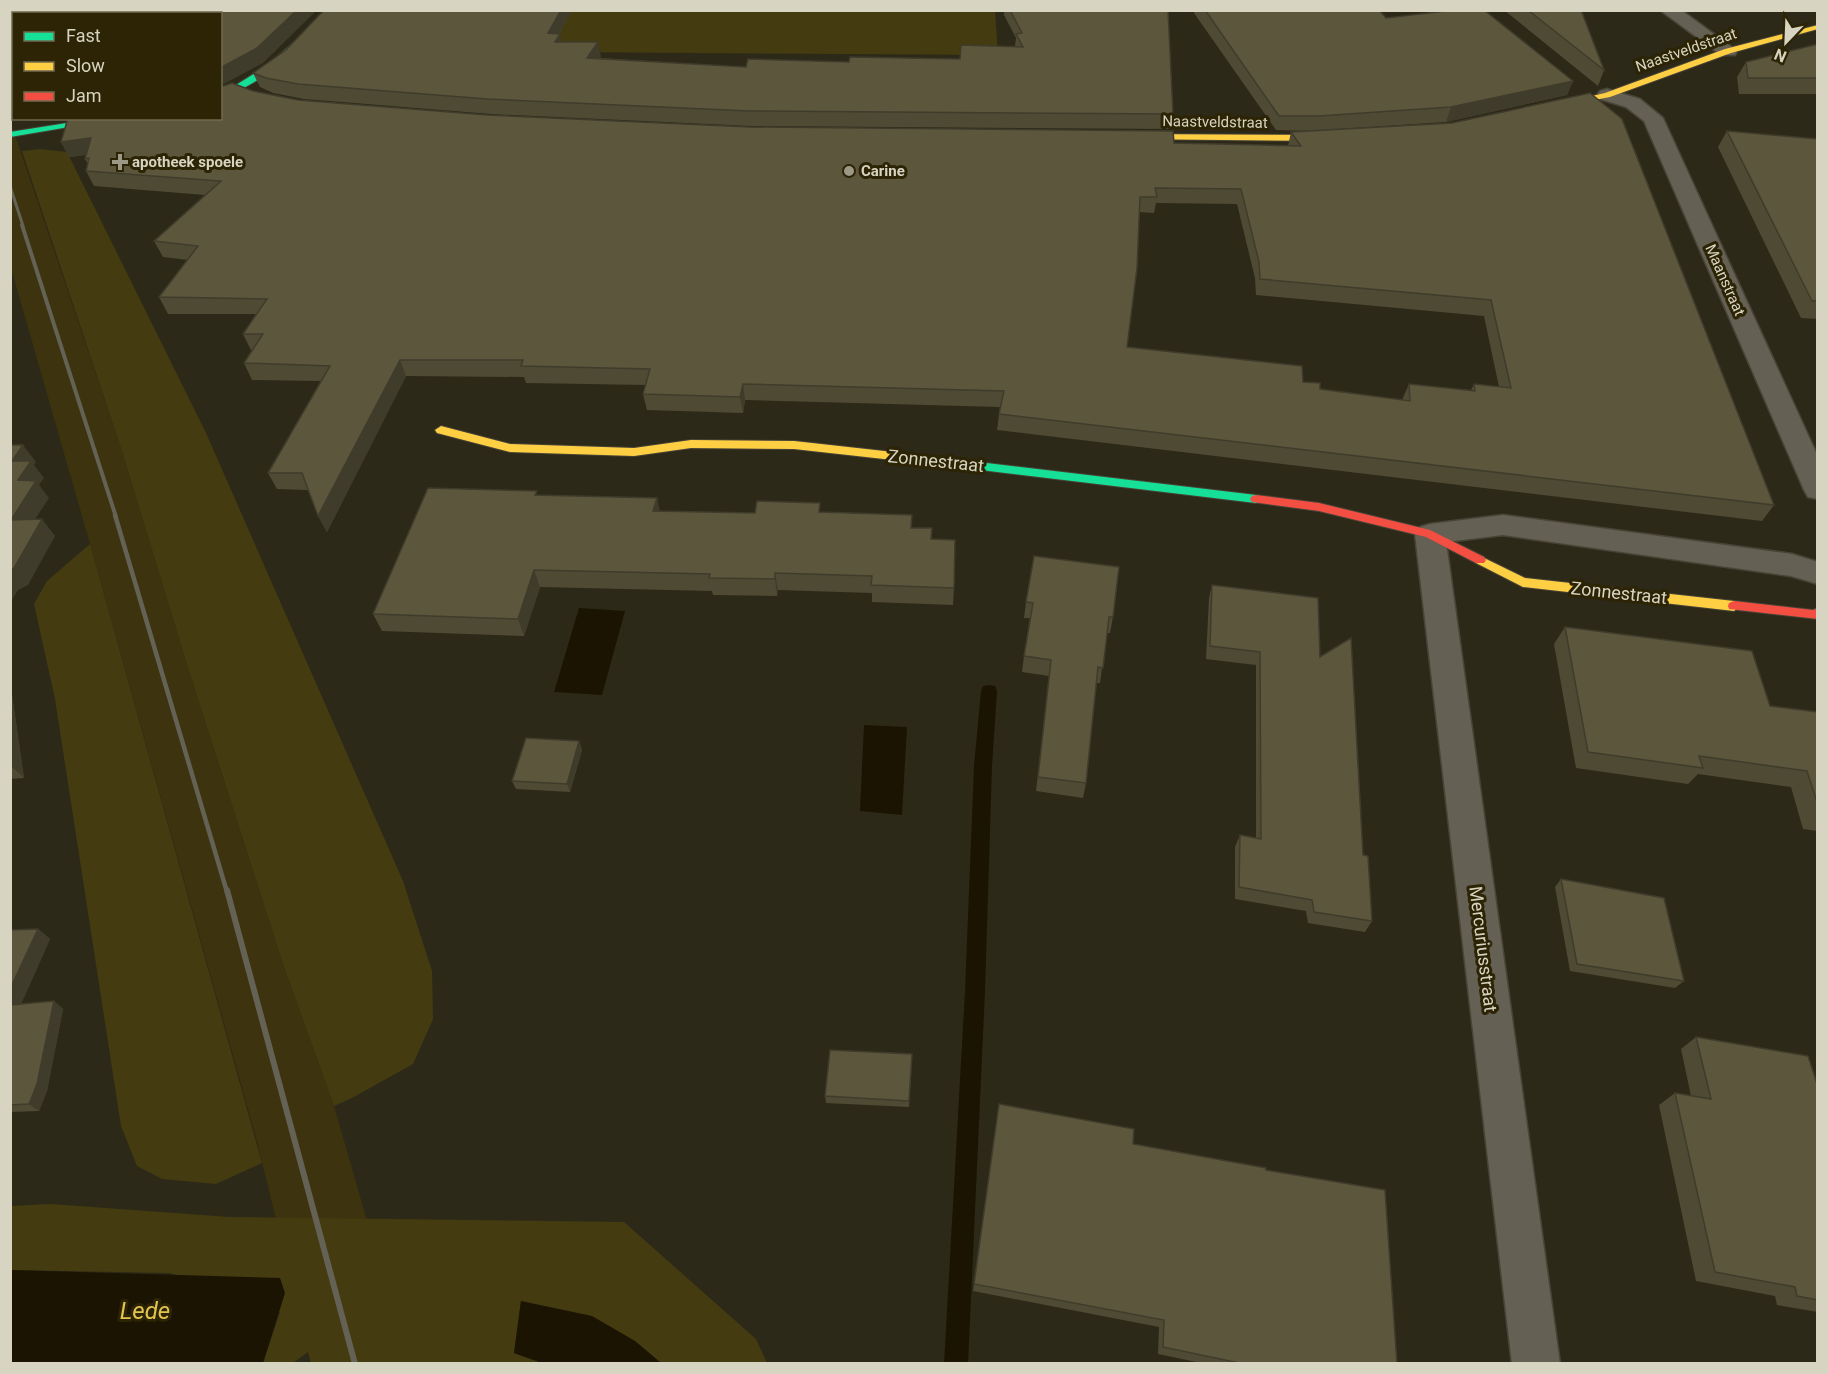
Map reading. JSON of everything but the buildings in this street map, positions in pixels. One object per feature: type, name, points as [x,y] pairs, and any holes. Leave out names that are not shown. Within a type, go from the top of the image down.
[{"type":"street","points":[[222,95],[240,89],[283,61],[331,10]]},
{"type":"street","points":[[1669,10],[1728,51]]},
{"type":"street","name":"Naastveldstraat","points":[[1544,108],[1607,95],[1728,51],[1818,27]]},
{"type":"street","points":[[240,89],[258,96]]},
{"type":"street","name":"Maanstraat","points":[[1607,95],[1634,103],[1653,118],[1818,490]]},
{"type":"street","points":[[10,135],[105,120]]},
{"type":"street","name":"Naastveldstraat","points":[[1111,137],[1315,139],[1347,137]]},
{"type":"street","name":"Zonnestraat","points":[[441,430],[510,448],[634,452],[691,444],[794,446],[997,467],[1319,507],[1430,534],[1523,582],[1802,614],[1818,613]]},
{"type":"street","name":"Zonnestraat","points":[[1430,534],[1503,525],[1792,565],[1818,573]]},
{"type":"street","name":"Mercuriusstraat","points":[[1430,534],[1536,1364]]},
{"type":"shaded area","points":[[11,10],[185,11],[12,12],[11,95]]},
{"type":"shaded area","points":[[995,10],[998,55],[559,52],[475,40],[499,11]]},
{"type":"shaded area","points":[[10,120],[121,448],[188,668],[284,967],[334,1106],[408,1363],[311,1363],[258,1145],[11,268]]},
{"type":"shaded area","points":[[40,149],[67,152],[206,433],[403,881],[432,971],[433,1019],[413,1064],[334,1106],[284,967],[188,668],[121,448],[22,151]]},
{"type":"shaded area","points":[[90,544],[262,1163],[216,1184],[162,1179],[137,1166],[121,1126],[55,699],[34,604],[47,581]]},
{"type":"shaded area","points":[[51,1204],[229,1217],[624,1222],[756,1339],[767,1363],[661,1363],[635,1341],[521,1301],[514,1353],[542,1363],[311,1363],[308,1352],[293,1363],[263,1363],[280,1312],[170,1273],[11,1270],[11,1206]]},
{"type":"water","points":[[579,608],[625,611],[602,695],[554,692]]},
{"type":"water","points":[[864,725],[907,727],[902,815],[860,811]]},
{"type":"water","name":"Lede","points":[[11,1270],[280,1278],[285,1293],[263,1363],[11,1363]]},
{"type":"water","points":[[521,1301],[592,1316],[635,1341],[661,1363],[542,1363],[514,1353]]},
{"type":"waterway","points":[[956,1364],[975,991],[981,804],[989,691]]},
{"type":"railway","points":[[10,186],[23,226]]},
{"type":"railway","points":[[22,225],[116,517]]},
{"type":"railway","points":[[115,515],[227,892]]},
{"type":"railway","points":[[227,890],[355,1364]]},
{"type":"traffic: fast","points":[[222,95],[266,70],[306,36],[331,10]]},
{"type":"traffic: fast","points":[[10,135],[105,120]]},
{"type":"traffic: fast","points":[[893,456],[1256,499]]},
{"type":"traffic: slow","points":[[1553,106],[1607,95],[1728,51],[1818,27]]},
{"type":"traffic: slow","points":[[1129,137],[1333,138]]},
{"type":"traffic: slow","points":[[441,430],[510,448],[634,452],[691,444],[794,445],[893,456]]},
{"type":"traffic: slow","points":[[1480,560],[1523,582],[1734,606]]},
{"type":"traffic: jam","points":[[1256,499],[1319,507],[1430,534],[1480,560]]},
{"type":"traffic: jam","points":[[1734,606],[1814,615],[1818,613]]},
{"type":"place","name":"apotheek spoele","points":[[120,162]]},
{"type":"place","name":"Carine","points":[[849,171]]}]
